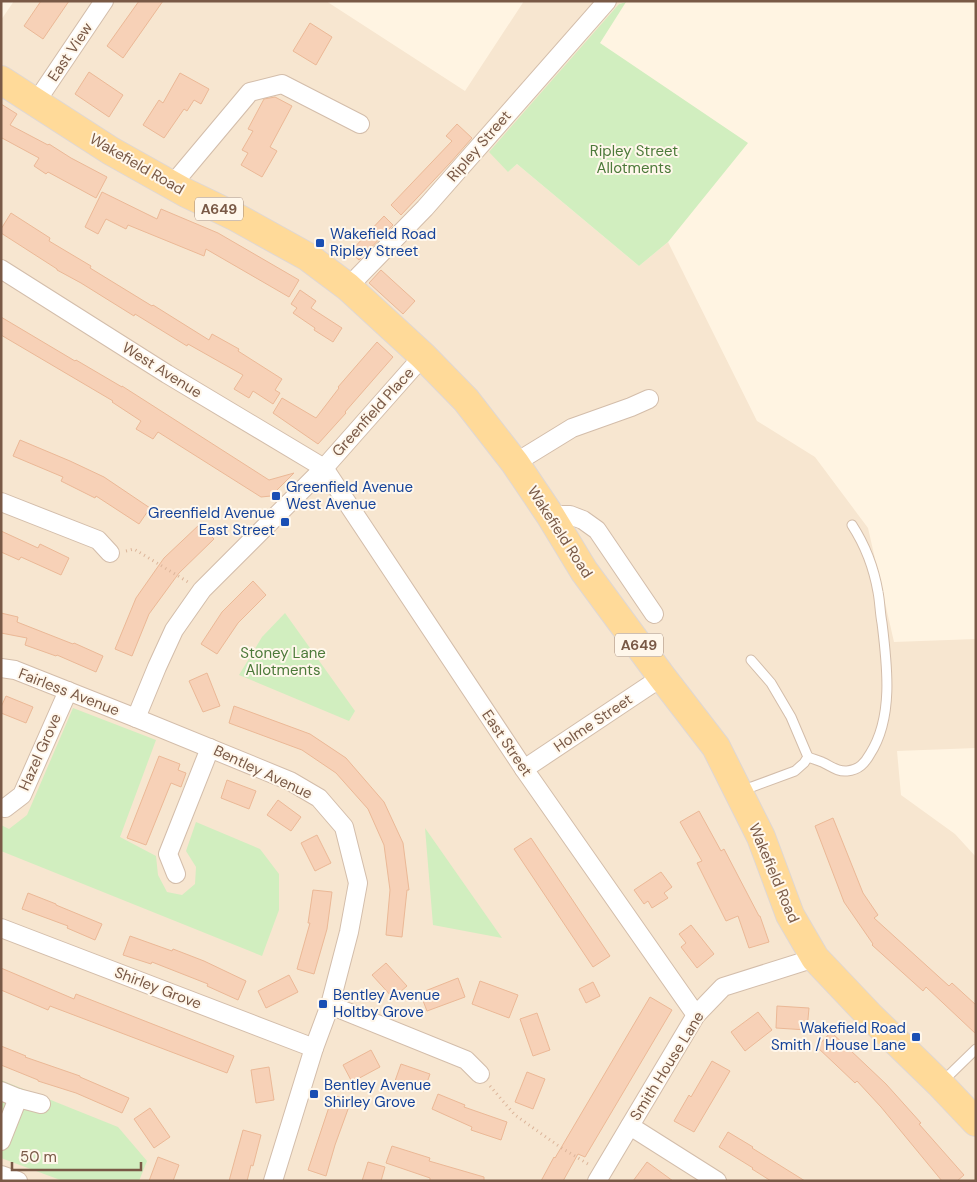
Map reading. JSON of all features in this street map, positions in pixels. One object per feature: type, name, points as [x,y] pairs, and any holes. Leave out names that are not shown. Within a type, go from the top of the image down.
[{"type":"main road","name":"Wakefield Road","points":[[1,80],[111,151],[308,257],[348,287],[423,356],[466,400],[515,463],[584,571],[716,747],[760,837],[790,915],[815,958],[976,1122]]},
{"type":"street","name":"East View","points":[[36,102],[104,1]]},
{"type":"street","name":"Ripley Street","points":[[348,287],[425,208],[607,1]]},
{"type":"street","points":[[172,185],[250,92],[282,84],[360,124]]},
{"type":"street","name":"West Avenue","points":[[1,269],[168,374],[324,468]]},
{"type":"street","name":"Greenfield Place","points":[[136,718],[174,630],[202,590],[324,468],[423,356]]},
{"type":"street","points":[[515,463],[572,428],[649,399]]},
{"type":"street","name":"East Street","points":[[324,468],[524,769],[696,1015]]},
{"type":"street","points":[[1,502],[98,540],[110,553]]},
{"type":"street","points":[[550,515],[570,515],[583,520],[597,530],[654,614]]},
{"type":"street","name":"Fairless Avenue","points":[[1,668],[14,670],[136,718]]},
{"type":"street","name":"Holme Street","points":[[524,769],[662,677]]},
{"type":"street","name":"Hazel Grove","points":[[5,808],[22,795],[68,691]]},
{"type":"street","name":"Bentley Avenue","points":[[136,718],[290,781],[319,798],[344,827],[358,883],[349,932],[330,1005],[314,1048],[273,1181]]},
{"type":"street","points":[[176,874],[168,854],[210,748]]},
{"type":"street","name":"Shirley Grove","points":[[1,928],[314,1048]]},
{"type":"street","name":"Smith House Lane","points":[[600,1176],[696,1015],[723,987],[815,958]]},
{"type":"street","points":[[330,1005],[466,1060],[480,1074]]},
{"type":"street","points":[[2,1090],[18,1098],[41,1104]]},
{"type":"street","points":[[1,1141],[18,1098]]},
{"type":"street","points":[[630,1126],[717,1181]]},
{"type":"street","points":[[1,1175],[18,1181]]},
{"type":"lane","points":[[751,660],[771,683],[791,717],[808,757],[837,770],[854,770],[861,766],[870,755],[880,736],[886,704],[887,677],[878,592],[868,556],[852,525]]},
{"type":"lane","points":[[739,792],[795,771],[808,757]]},
{"type":"lane","points":[[940,1084],[976,1049]]},
{"type":"path","points":[[110,553],[134,550],[202,590]]},
{"type":"path","points":[[480,1074],[515,1115],[600,1176]]},
{"type":"shaded area","points":[[14,1],[326,1],[465,91],[524,1],[627,1],[619,4],[508,172],[517,164],[639,266],[668,242],[757,421],[815,457],[868,528],[894,642],[976,639],[976,748],[897,751],[901,795],[955,834],[976,857],[976,1181],[1,1181],[1,20]]},
{"type":"green space","name":"Ripley Street Allotments","points":[[626,2],[600,43],[748,143],[668,242],[639,266],[517,164],[508,172],[489,152],[619,4]]},
{"type":"green space","name":"Stoney Lane Allotments","points":[[285,613],[355,711],[349,721],[239,675],[262,637]]},
{"type":"green space","points":[[73,708],[156,740],[120,837],[156,856],[158,875],[167,892],[182,895],[195,884],[196,867],[186,851],[196,822],[260,849],[279,874],[279,910],[262,956],[1,851],[1,825],[9,829],[27,815]]},
{"type":"green space","points":[[425,828],[502,938],[433,925]]},
{"type":"green space","points":[[1,1080],[118,1127],[147,1161],[139,1181],[63,1181],[1,1158]]},
{"type":"building","points":[[41,1],[69,1],[43,39],[24,26]]},
{"type":"building","points":[[139,1],[163,1],[123,58],[107,46]]},
{"type":"building","points":[[310,23],[332,37],[316,65],[293,51]]},
{"type":"building","points":[[89,72],[123,95],[109,117],[75,94]]},
{"type":"building","points":[[180,73],[209,89],[201,104],[194,100],[187,111],[184,109],[164,138],[143,125],[159,100],[163,103]]},
{"type":"building","points":[[275,97],[292,106],[270,147],[277,151],[262,177],[241,165],[248,153],[242,150],[253,131],[248,129],[264,99]]},
{"type":"building","points":[[1,104],[17,114],[10,125],[49,144],[107,177],[96,198],[48,172],[46,174],[34,166],[39,158],[2,138],[1,140]]},
{"type":"building","points":[[457,124],[472,138],[401,215],[391,205],[452,141],[446,136]]},
{"type":"building","points":[[102,192],[157,219],[161,209],[218,233],[299,280],[289,297],[206,249],[204,256],[128,225],[126,229],[106,219],[98,234],[85,227]]},
{"type":"building","points":[[11,213],[50,238],[49,241],[152,306],[209,340],[212,334],[239,349],[238,351],[282,379],[275,390],[280,393],[273,404],[253,391],[249,398],[234,389],[243,375],[188,344],[187,346],[135,314],[134,316],[57,270],[1,233],[1,229]]},
{"type":"building","points":[[384,216],[393,225],[359,260],[350,252]]},
{"type":"building","points":[[381,270],[415,301],[403,314],[369,283]]},
{"type":"building","points":[[300,290],[316,301],[311,308],[342,328],[333,342],[293,313],[297,308],[291,304]]},
{"type":"building","points":[[1,317],[75,361],[122,386],[269,480],[294,473],[271,496],[261,497],[158,432],[153,439],[136,429],[141,421],[113,401],[1,335]]},
{"type":"building","points":[[377,342],[393,357],[318,444],[273,413],[282,398],[316,418],[338,387]]},
{"type":"building","points":[[20,440],[104,477],[150,508],[139,524],[96,496],[95,498],[61,481],[63,477],[13,456]]},
{"type":"building","points":[[200,524],[214,539],[179,573],[149,614],[132,656],[115,649],[136,598],[164,558]]},
{"type":"building","points":[[1,531],[38,548],[40,544],[69,558],[61,575],[21,557],[19,560],[1,552]]},
{"type":"building","points":[[253,581],[266,595],[238,623],[217,654],[201,644],[222,612]]},
{"type":"building","points":[[1,613],[18,617],[17,622],[103,656],[96,672],[57,655],[25,645],[27,638],[1,633]]},
{"type":"building","points":[[207,673],[220,706],[203,712],[189,681]]},
{"type":"building","points":[[6,696],[33,707],[26,723],[1,713],[1,707]]},
{"type":"building","points":[[234,706],[310,734],[346,758],[384,802],[403,843],[409,890],[407,890],[402,937],[386,935],[390,890],[384,845],[368,809],[336,773],[302,750],[229,723]]},
{"type":"building","points":[[159,756],[180,764],[178,770],[186,773],[181,787],[171,783],[146,845],[127,838]]},
{"type":"building","points":[[227,780],[256,791],[249,809],[221,798]]},
{"type":"building","points":[[278,800],[301,817],[291,831],[267,815]]},
{"type":"building","points":[[699,811],[721,851],[724,849],[760,916],[769,942],[749,948],[738,916],[726,921],[697,863],[702,861],[680,822]]},
{"type":"building","points":[[833,818],[863,893],[878,915],[874,918],[949,986],[952,983],[976,1005],[976,1034],[926,987],[923,991],[872,945],[844,902],[815,826]]},
{"type":"building","points":[[317,835],[331,863],[315,871],[301,843]]},
{"type":"building","points":[[531,838],[610,956],[593,967],[514,849]]},
{"type":"building","points":[[661,872],[672,887],[664,893],[668,898],[652,908],[648,901],[644,904],[634,890]]},
{"type":"building","points":[[313,890],[332,892],[327,929],[314,974],[297,969],[310,923],[308,923]]},
{"type":"building","points":[[28,893],[102,924],[95,940],[67,928],[68,926],[22,909]]},
{"type":"building","points":[[691,925],[714,954],[697,968],[681,947],[686,943],[679,934]]},
{"type":"building","points":[[130,936],[204,961],[246,981],[238,1000],[207,986],[208,984],[152,962],[151,964],[123,955]]},
{"type":"building","points":[[386,963],[407,986],[393,998],[372,975]]},
{"type":"building","points":[[1,968],[74,999],[76,994],[234,1056],[227,1073],[50,1006],[48,1010],[1,990]]},
{"type":"building","points":[[289,975],[298,992],[266,1008],[258,991]]},
{"type":"building","points":[[458,978],[465,997],[427,1011],[420,993]]},
{"type":"building","points":[[480,981],[518,995],[509,1018],[472,1004]]},
{"type":"building","points":[[593,982],[600,996],[586,1003],[579,989]]},
{"type":"building","points":[[650,997],[672,1010],[585,1157],[578,1154],[563,1181],[541,1181],[554,1157]]},
{"type":"building","points":[[777,1006],[809,1008],[807,1030],[776,1028]]},
{"type":"building","points":[[758,1012],[772,1030],[745,1051],[731,1032]]},
{"type":"building","points":[[537,1013],[550,1050],[533,1056],[520,1019]]},
{"type":"building","points":[[831,1032],[886,1084],[964,1175],[957,1181],[942,1181],[857,1081],[855,1083],[817,1047]]},
{"type":"building","points":[[1,1046],[25,1057],[80,1076],[129,1098],[122,1113],[76,1093],[38,1081],[1,1065]]},
{"type":"building","points":[[371,1050],[380,1067],[352,1082],[343,1065]]},
{"type":"building","points":[[712,1061],[730,1071],[694,1132],[674,1121],[689,1095],[691,1097]]},
{"type":"building","points":[[401,1064],[430,1074],[424,1091],[395,1081]]},
{"type":"building","points":[[269,1067],[274,1100],[256,1103],[251,1070]]},
{"type":"building","points":[[527,1072],[545,1079],[533,1109],[515,1102]]},
{"type":"building","points":[[438,1094],[465,1105],[464,1107],[507,1122],[501,1140],[471,1130],[472,1127],[432,1109]]},
{"type":"building","points":[[333,1095],[351,1101],[326,1176],[308,1170]]},
{"type":"building","points":[[150,1108],[170,1137],[154,1148],[134,1119]]},
{"type":"building","points":[[243,1130],[261,1135],[253,1166],[251,1165],[247,1181],[229,1181]]},
{"type":"building","points":[[728,1132],[805,1181],[771,1181],[752,1169],[719,1147]]},
{"type":"building","points":[[392,1146],[430,1158],[429,1161],[484,1177],[484,1181],[430,1181],[430,1178],[386,1163]]},
{"type":"building","points":[[158,1157],[179,1165],[173,1181],[149,1181]]},
{"type":"building","points":[[368,1162],[385,1167],[381,1181],[362,1181]]},
{"type":"building","points":[[647,1162],[673,1181],[633,1181]]},
{"type":"place","name":"Wakefield Road Ripley Street","points":[[320,243]]},
{"type":"place","name":"Greenfield Avenue West Avenue","points":[[276,496]]},
{"type":"place","name":"Greenfield Avenue East Street","points":[[285,522]]},
{"type":"place","name":"Bentley Avenue Holtby Grove","points":[[323,1004]]},
{"type":"place","name":"Wakefield Road Smith / House Lane","points":[[916,1037]]},
{"type":"place","name":"Bentley Avenue Shirley Grove","points":[[314,1094]]}]
